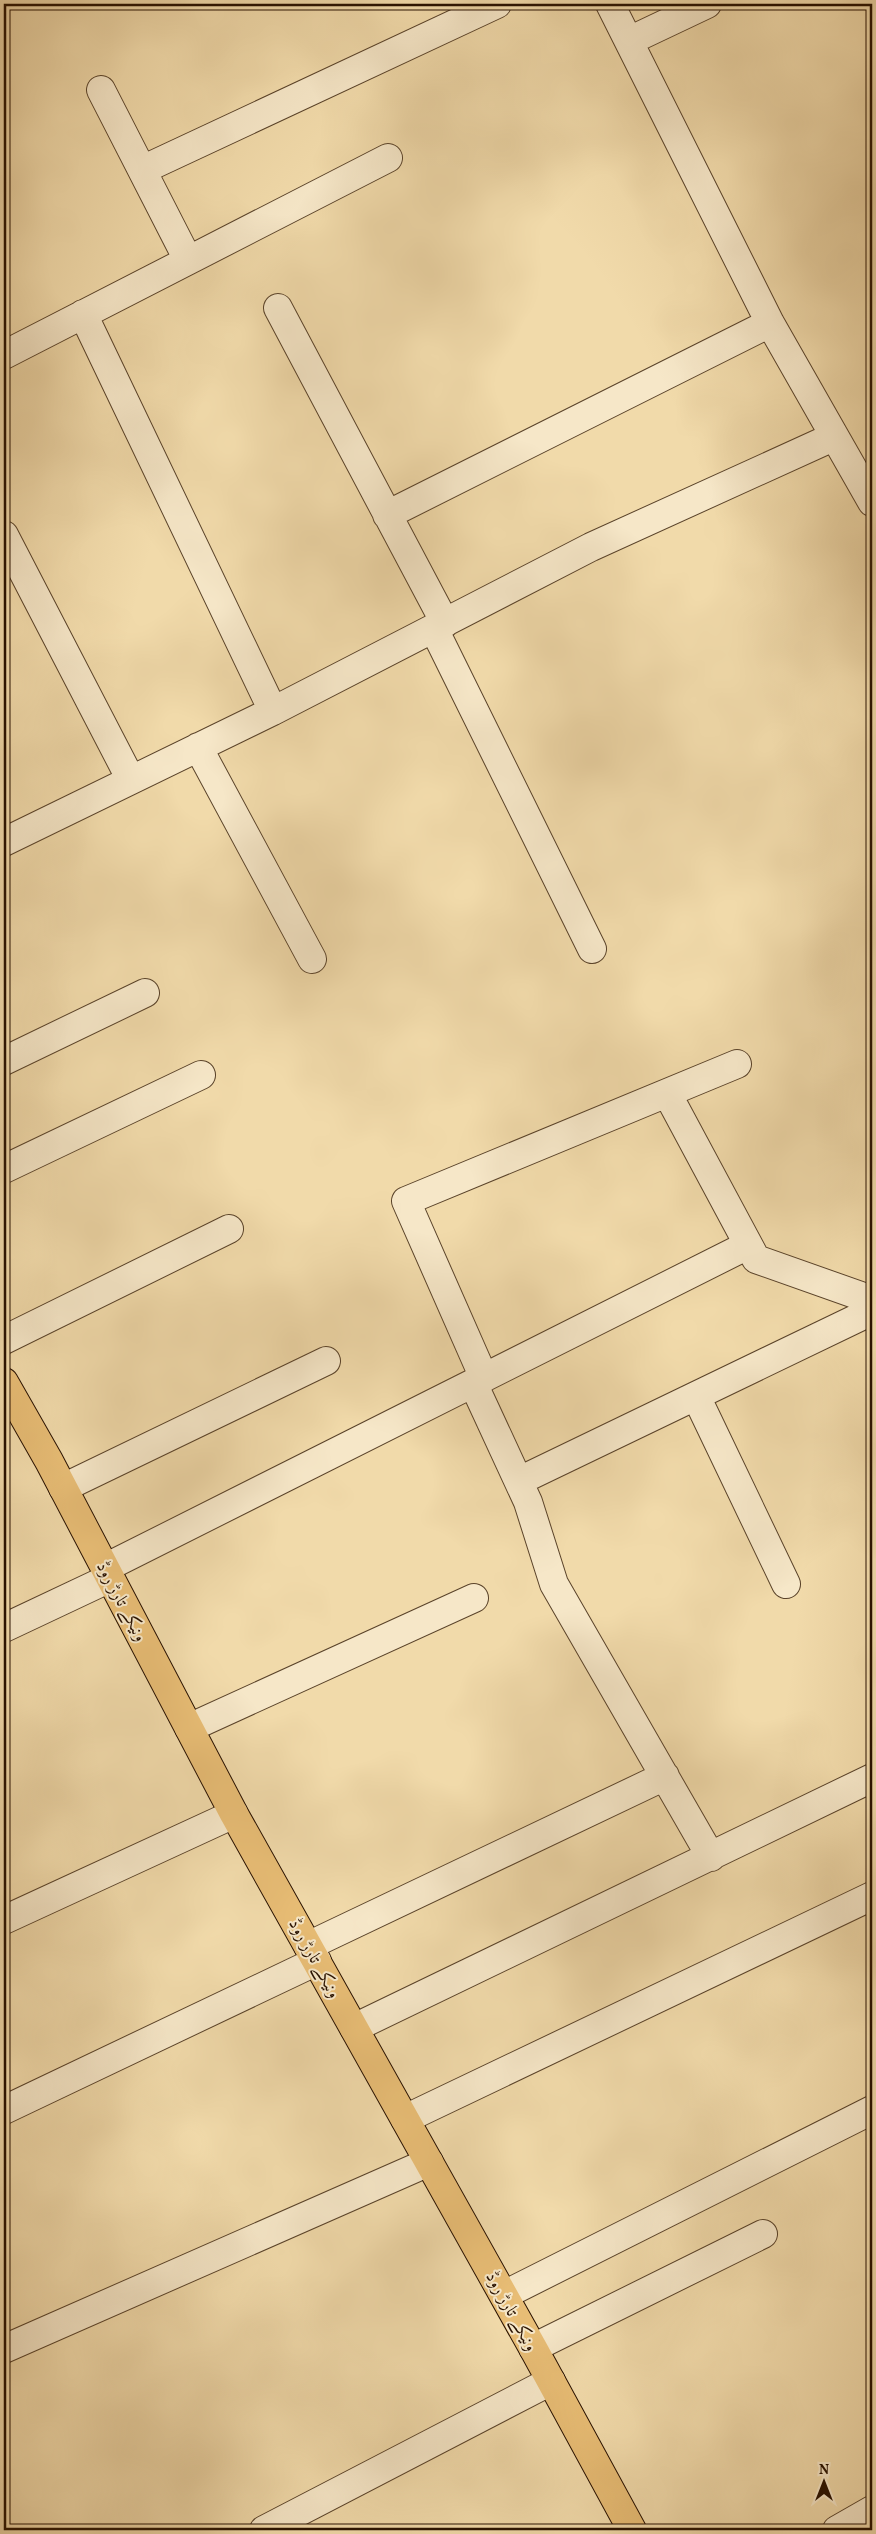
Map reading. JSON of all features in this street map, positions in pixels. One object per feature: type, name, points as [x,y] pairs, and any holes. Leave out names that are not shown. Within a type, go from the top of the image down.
[{"type":"main road","name":"ونیکے تارڑ روڈ","points":[[4,1382],[63,1488],[234,1814],[504,2295],[632,2530]]},
{"type":"street","points":[[142,170],[497,4]]},
{"type":"street","points":[[610,4],[770,323],[833,437],[872,502]]},
{"type":"street","points":[[629,41],[707,4]]},
{"type":"street","points":[[101,90],[188,260]]},
{"type":"street","points":[[4,355],[388,158]]},
{"type":"street","points":[[278,308],[387,515],[592,949]]},
{"type":"street","points":[[83,314],[273,711]]},
{"type":"street","points":[[387,515],[770,323]]},
{"type":"street","points":[[4,842],[273,711],[592,547],[833,437]]},
{"type":"street","points":[[4,535],[131,780]]},
{"type":"street","points":[[198,747],[312,959]]},
{"type":"street","points":[[4,1061],[145,993]]},
{"type":"street","points":[[711,1857],[554,1584],[528,1502],[406,1201],[737,1064]]},
{"type":"street","points":[[4,1169],[201,1075]]},
{"type":"street","points":[[667,1093],[756,1259],[872,1300]]},
{"type":"street","points":[[4,1340],[229,1229]]},
{"type":"street","points":[[4,1628],[478,1380],[748,1245]]},
{"type":"street","points":[[519,1481],[872,1311]]},
{"type":"street","points":[[63,1488],[326,1361]]},
{"type":"street","points":[[696,1396],[786,1584]]},
{"type":"street","points":[[189,1728],[474,1598]]},
{"type":"street","points":[[4,2110],[665,1776]]},
{"type":"street","points":[[354,2028],[872,1778]]},
{"type":"street","points":[[4,1920],[234,1814]]},
{"type":"street","points":[[405,2119],[872,1896]]},
{"type":"street","points":[[504,2295],[872,2110]]},
{"type":"street","points":[[4,2349],[429,2162]]},
{"type":"street","points":[[533,2348],[763,2234]]},
{"type":"street","points":[[264,2530],[551,2381]]},
{"type":"street","points":[[837,2530],[872,2510]]}]
